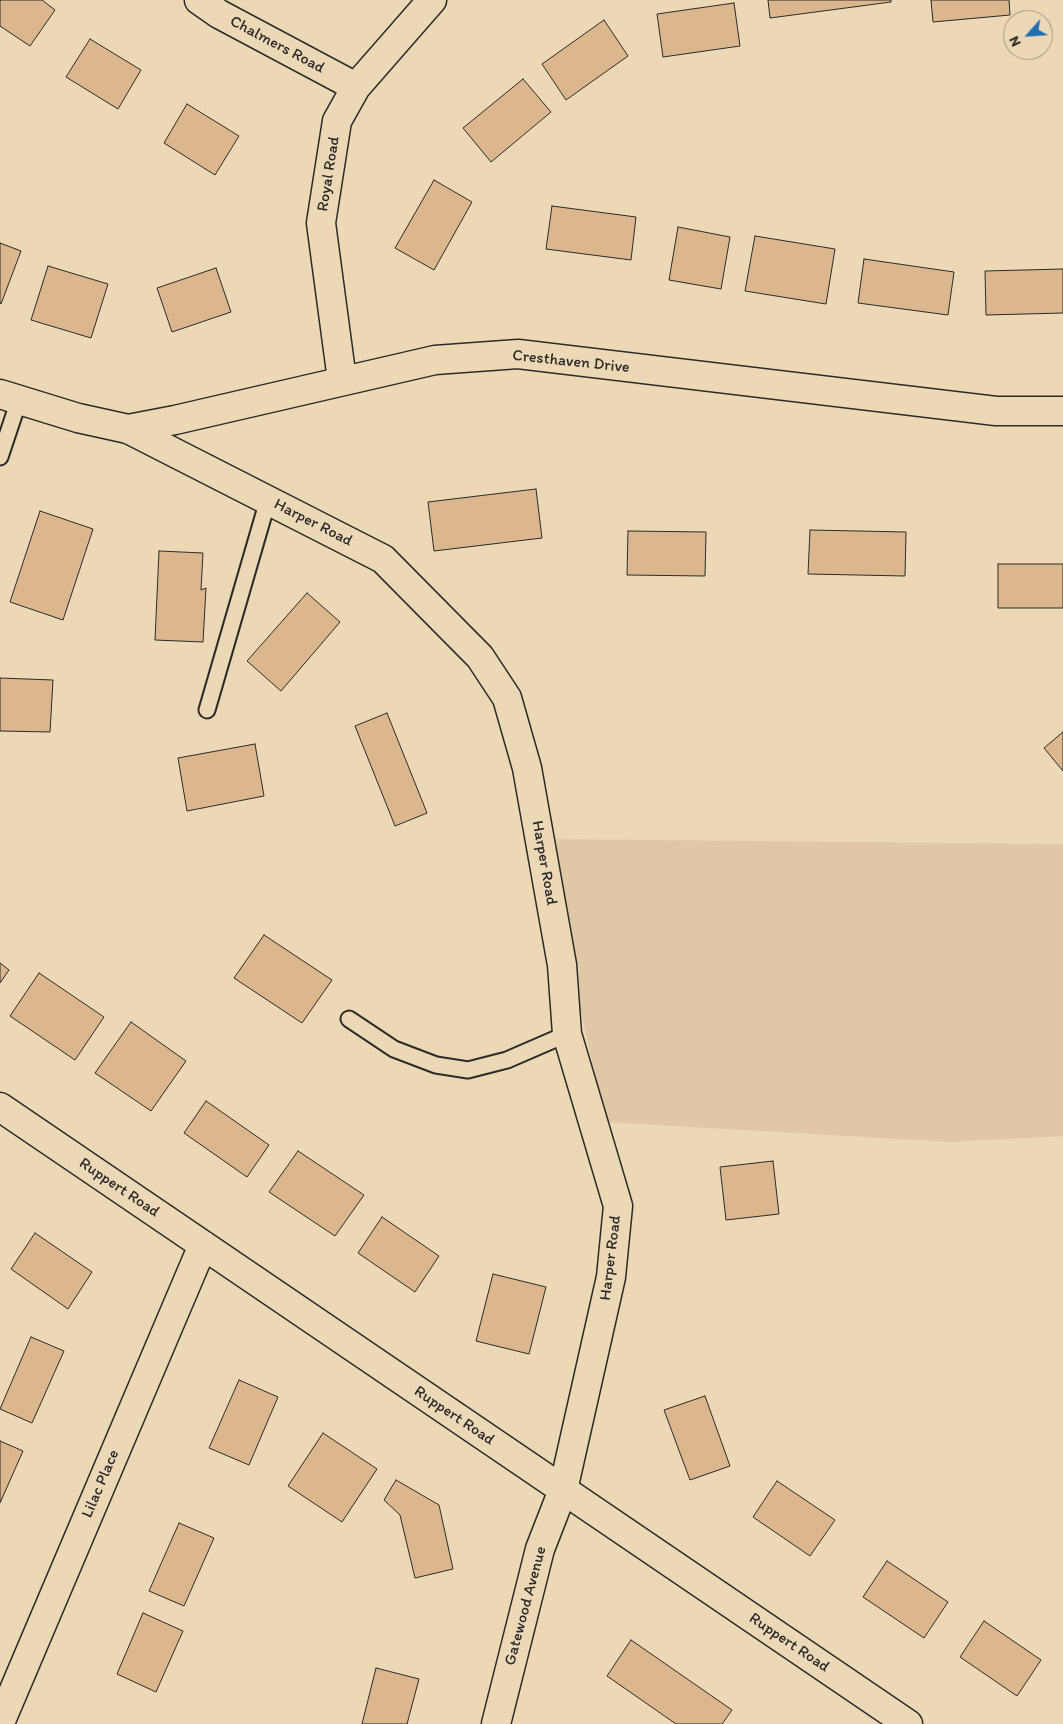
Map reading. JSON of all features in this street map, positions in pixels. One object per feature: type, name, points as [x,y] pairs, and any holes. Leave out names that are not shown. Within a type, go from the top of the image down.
[{"type":"street","name":"Chalmers Road","points":[[199,0],[220,14],[356,87]]},
{"type":"street","name":"Royal Road","points":[[342,380],[321,223],[337,121],[356,87],[432,0]]},
{"type":"street","name":"Cresthaven Drive","points":[[9,397],[78,418],[128,429],[175,420],[435,360],[518,354],[996,411],[1063,411]]},
{"type":"street","name":"Harper Road","points":[[128,429],[383,559],[480,657],[507,698],[531,787],[562,965],[567,1034],[618,1206],[612,1277],[563,1490]]},
{"type":"street","name":"Ruppert Road","points":[[0,1107],[908,1724]]},
{"type":"street","name":"Lilac Place","points":[[0,1723],[203,1245]]},
{"type":"street","name":"Gatewood Avenue","points":[[496,1724],[540,1549],[563,1490]]},
{"type":"lane","points":[[0,457],[9,397]]},
{"type":"lane","points":[[207,710],[268,500]]},
{"type":"lane","points":[[349,1019],[394,1049],[436,1064],[468,1070],[507,1060],[567,1034]]},
{"type":"shaded area","points":[[544,839],[1063,844],[1063,1136],[950,1142],[605,1122]]},
{"type":"building","points":[[0,0],[42,0],[55,10],[30,46],[0,26]]},
{"type":"building","points":[[768,0],[891,0],[891,2],[770,18]]},
{"type":"building","points":[[931,0],[1009,0],[1010,10],[1003,10],[1003,16],[933,22]]},
{"type":"building","points":[[734,3],[740,46],[663,57],[657,14]]},
{"type":"building","points":[[604,20],[628,56],[566,100],[542,64]]},
{"type":"building","points":[[90,39],[141,70],[118,109],[66,77]]},
{"type":"building","points":[[523,79],[551,112],[491,162],[463,128]]},
{"type":"building","points":[[187,104],[239,136],[215,175],[164,143]]},
{"type":"building","points":[[434,180],[472,202],[434,270],[395,248]]},
{"type":"building","points":[[552,206],[636,217],[631,260],[546,249]]},
{"type":"building","points":[[678,227],[730,237],[721,289],[669,280]]},
{"type":"building","points":[[755,236],[835,249],[826,304],[745,291]]},
{"type":"building","points":[[0,243],[21,251],[1,304],[0,303]]},
{"type":"building","points":[[864,259],[954,272],[948,315],[858,303]]},
{"type":"building","points":[[48,266],[108,284],[91,338],[31,320]]},
{"type":"building","points":[[216,268],[231,312],[172,332],[157,288]]},
{"type":"building","points":[[1063,269],[1063,313],[986,315],[985,271]]},
{"type":"building","points":[[536,489],[542,538],[434,551],[428,502]]},
{"type":"building","points":[[40,511],[93,529],[63,620],[10,602]]},
{"type":"building","points":[[810,530],[906,532],[905,576],[808,574]]},
{"type":"building","points":[[628,531],[706,532],[705,576],[627,575]]},
{"type":"building","points":[[159,551],[203,553],[201,590],[206,588],[203,642],[155,640]]},
{"type":"building","points":[[998,564],[1063,564],[1063,608],[998,608]]},
{"type":"building","points":[[307,593],[340,622],[281,691],[247,661]]},
{"type":"building","points":[[0,678],[53,680],[50,732],[0,731]]},
{"type":"building","points":[[387,713],[427,813],[395,826],[355,726]]},
{"type":"building","points":[[1063,732],[1063,771],[1044,748]]},
{"type":"building","points":[[255,744],[264,796],[187,811],[178,758]]},
{"type":"building","points":[[264,935],[332,980],[302,1023],[234,978]]},
{"type":"building","points":[[0,963],[9,970],[0,983]]},
{"type":"building","points":[[39,973],[104,1017],[75,1060],[10,1016]]},
{"type":"building","points":[[131,1022],[186,1061],[151,1111],[95,1073]]},
{"type":"building","points":[[206,1101],[269,1145],[247,1177],[184,1133]]},
{"type":"building","points":[[298,1151],[364,1195],[335,1236],[269,1192]]},
{"type":"building","points":[[773,1161],[779,1214],[726,1220],[720,1167]]},
{"type":"building","points":[[382,1217],[439,1256],[415,1292],[358,1253]]},
{"type":"building","points":[[35,1233],[92,1272],[68,1309],[11,1269]]},
{"type":"building","points":[[493,1274],[546,1287],[529,1354],[476,1341]]},
{"type":"building","points":[[31,1337],[64,1351],[32,1423],[0,1409]]},
{"type":"building","points":[[239,1380],[278,1397],[249,1465],[209,1448]]},
{"type":"building","points":[[705,1396],[730,1466],[690,1480],[664,1410]]},
{"type":"building","points":[[323,1433],[377,1469],[342,1522],[288,1486]]},
{"type":"building","points":[[0,1441],[23,1451],[0,1503]]},
{"type":"building","points":[[396,1480],[439,1505],[453,1569],[415,1578],[400,1515],[384,1500]]},
{"type":"building","points":[[777,1481],[835,1520],[810,1556],[753,1517]]},
{"type":"building","points":[[179,1523],[214,1538],[184,1606],[149,1591]]},
{"type":"building","points":[[887,1561],[948,1602],[924,1638],[863,1597]]},
{"type":"building","points":[[143,1613],[183,1631],[156,1692],[117,1674]]},
{"type":"building","points":[[984,1621],[1041,1660],[1017,1696],[960,1657]]},
{"type":"building","points":[[631,1640],[732,1710],[722,1724],[676,1724],[607,1676]]},
{"type":"building","points":[[376,1668],[419,1679],[407,1724],[362,1724]]}]
